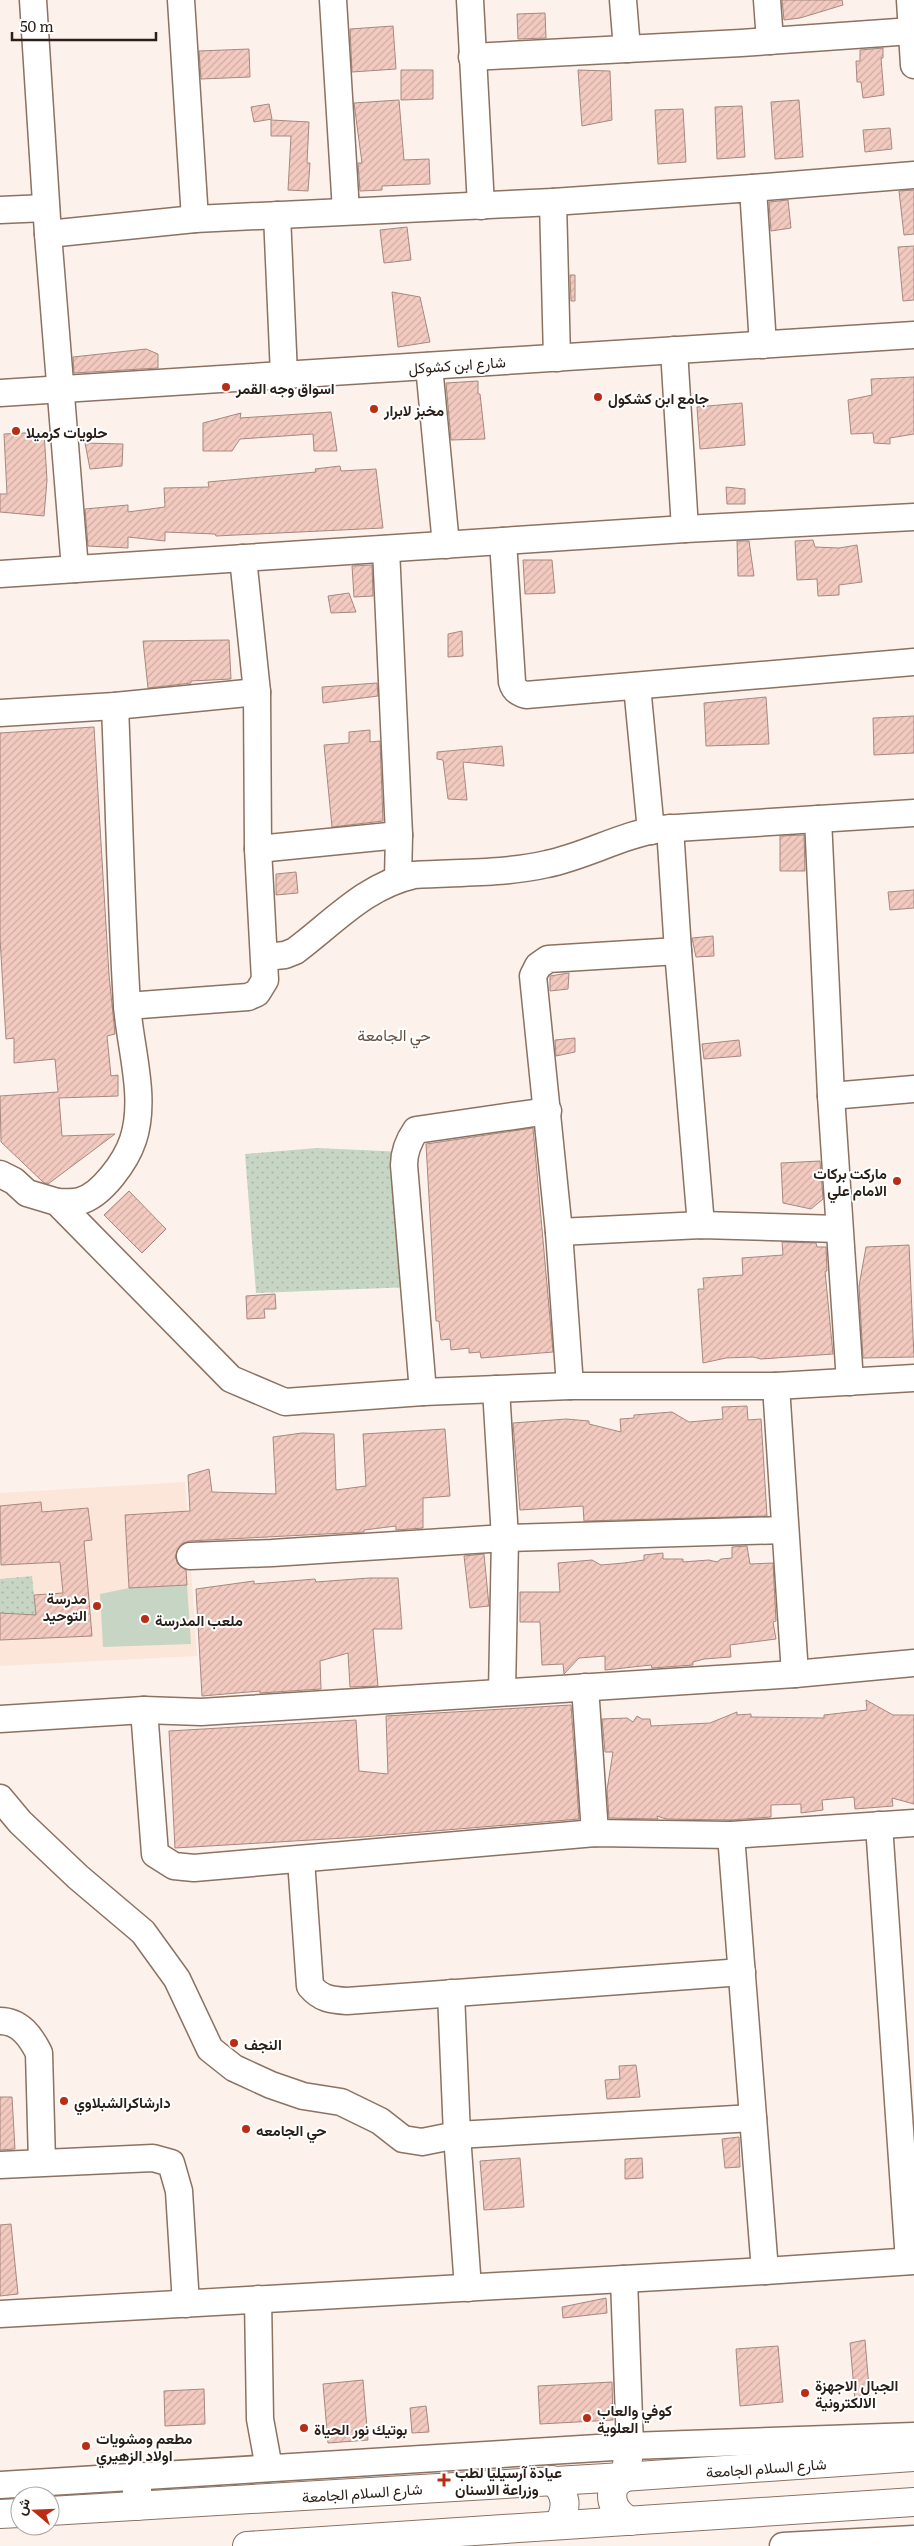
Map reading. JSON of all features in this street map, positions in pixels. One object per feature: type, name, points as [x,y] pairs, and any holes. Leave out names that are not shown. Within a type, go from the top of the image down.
[{"type":"main road","points":[[630,2446],[623,2477],[616,2485],[612,2495],[614,2506],[620,2515],[630,2521]]},
{"type":"main road","name":"شارع السلام الجامعة","points":[[60,2510],[623,2477],[914,2456]]},
{"type":"main road","points":[[137,2476],[137,2506]]},
{"type":"main road","points":[[552,2480],[564,2496],[564,2516],[558,2525]]},
{"type":"main road","points":[[247,2546],[914,2502]]},
{"type":"street","points":[[33,0],[46,208],[75,569]]},
{"type":"street","points":[[181,0],[195,219]]},
{"type":"street","points":[[333,0],[346,211]]},
{"type":"street","points":[[470,0],[481,206]]},
{"type":"street","points":[[624,0],[628,49]]},
{"type":"street","points":[[767,0],[770,41]]},
{"type":"street","points":[[910,0],[914,64]]},
{"type":"street","points":[[472,56],[770,41],[912,31]]},
{"type":"street","points":[[48,234],[195,219],[553,202],[914,175]]},
{"type":"street","points":[[753,188],[763,344]]},
{"type":"street","points":[[553,202],[557,358]]},
{"type":"street","points":[[0,210],[46,208]]},
{"type":"street","points":[[277,215],[284,375]]},
{"type":"street","name":"شارع ابن كشوكل","points":[[0,393],[914,335]]},
{"type":"street","points":[[674,350],[685,529]]},
{"type":"street","points":[[429,366],[446,545]]},
{"type":"street","points":[[0,574],[685,529],[914,517]]},
{"type":"street","points":[[503,541],[512,682],[517,691],[526,696],[914,662]]},
{"type":"street","points":[[386,549],[399,835],[398,879]]},
{"type":"street","points":[[128,1006],[252,996],[261,989],[265,980],[258,849],[257,692],[243,558]]},
{"type":"street","points":[[637,686],[661,829],[678,951],[701,1225]]},
{"type":"street","points":[[0,713],[115,706],[257,692]]},
{"type":"street","points":[[0,1174],[14,1181],[27,1193],[57,1202],[80,1201],[98,1190],[117,1170],[133,1140],[138,1120],[138,1099],[128,1006],[115,706]]},
{"type":"street","points":[[264,957],[285,955],[295,950],[371,891],[398,879],[422,875],[533,867],[563,860],[661,829],[914,813]]},
{"type":"street","points":[[818,819],[831,1096],[850,1382]]},
{"type":"street","points":[[258,849],[399,835]]},
{"type":"street","points":[[570,1386],[560,1232],[533,982],[538,966],[554,959],[678,951]]},
{"type":"street","points":[[831,1096],[914,1089]]},
{"type":"street","points":[[423,1392],[404,1165],[405,1152],[410,1144],[410,1138],[416,1130],[548,1111]]},
{"type":"street","points":[[57,1202],[231,1379],[285,1402],[423,1392],[570,1386],[776,1386],[914,1378]]},
{"type":"street","points":[[560,1232],[701,1225],[839,1229]]},
{"type":"street","points":[[776,1386],[795,1674]]},
{"type":"street","points":[[496,1389],[504,1538],[502,1692]]},
{"type":"street","points":[[190,1556],[272,1554],[504,1538],[785,1530]]},
{"type":"street","points":[[0,1719],[144,1710],[201,1712],[795,1674],[914,1663]]},
{"type":"street","points":[[585,1687],[595,1834]]},
{"type":"street","points":[[144,1710],[155,1854],[161,1860],[174,1866],[194,1868],[301,1860],[595,1834],[732,1835],[914,1823]]},
{"type":"street","points":[[0,1798],[20,1822],[78,1877],[143,1932],[178,1979],[210,2049],[234,2068],[271,2085],[303,2096],[341,2102],[380,2121],[403,2138],[422,2142],[457,2135],[753,2118]]},
{"type":"street","points":[[0,2314],[765,2271],[911,2261],[879,1825]]},
{"type":"street","points":[[732,1835],[765,2271]]},
{"type":"street","points":[[301,1860],[310,1986],[317,1994],[329,2000],[347,2001],[742,1972]]},
{"type":"street","points":[[451,1993],[457,2135],[468,2288]]},
{"type":"street","points":[[0,2021],[16,2025],[33,2042],[39,2053],[42,2162]]},
{"type":"street","points":[[0,2165],[154,2158],[171,2164],[179,2191],[186,2304]]},
{"type":"street","points":[[624,2279],[630,2446]]},
{"type":"street","points":[[258,2300],[260,2419],[269,2468]]},
{"type":"street","points":[[0,2485],[630,2446],[914,2436]]},
{"type":"street","points":[[783,2546],[914,2539]]},
{"type":"shaded area","name":"مدرسة التوحيد","points":[[185,1482],[197,1656],[0,1666],[0,1493]]},
{"type":"green space","points":[[317,1148],[405,1152],[413,1287],[256,1293],[245,1154]]},
{"type":"green space","points":[[32,1576],[36,1615],[0,1613],[0,1579]]},
{"type":"green space","name":"ملعب المدرسة","points":[[187,1585],[191,1644],[103,1647],[100,1594],[129,1588]]},
{"type":"building","points":[[782,0],[842,0],[843,5],[800,18],[784,20]]},
{"type":"building","points":[[545,13],[546,38],[518,39],[517,14]]},
{"type":"building","points":[[393,26],[396,69],[352,72],[350,29]]},
{"type":"building","points":[[883,48],[883,58],[881,58],[884,95],[863,98],[861,82],[857,82],[856,61],[860,61],[860,50]]},
{"type":"building","points":[[249,49],[250,77],[201,79],[199,51]]},
{"type":"building","points":[[401,70],[433,70],[433,99],[401,100]]},
{"type":"building","points":[[578,70],[610,71],[612,120],[582,126]]},
{"type":"building","points":[[399,100],[404,160],[429,159],[430,184],[382,186],[382,190],[360,191],[358,163],[362,163],[354,103]]},
{"type":"building","points":[[799,100],[803,157],[775,159],[771,102]]},
{"type":"building","points":[[269,104],[272,119],[254,122],[251,107]]},
{"type":"building","points":[[742,106],[745,157],[717,159],[715,107]]},
{"type":"building","points":[[683,109],[686,162],[658,164],[655,110]]},
{"type":"building","points":[[271,120],[309,122],[307,163],[310,163],[308,191],[288,190],[291,136],[271,136]]},
{"type":"building","points":[[890,128],[892,149],[865,152],[863,130]]},
{"type":"building","points":[[914,190],[914,234],[904,235],[899,191]]},
{"type":"building","points":[[788,200],[791,228],[771,231],[769,202]]},
{"type":"building","points":[[407,227],[411,260],[384,263],[380,230]]},
{"type":"building","points":[[914,246],[914,300],[903,301],[898,247]]},
{"type":"building","points":[[570,275],[575,275],[575,301],[571,301]]},
{"type":"building","points":[[392,292],[420,297],[430,342],[398,347]]},
{"type":"building","points":[[146,349],[158,354],[158,368],[74,373],[73,357]]},
{"type":"building","points":[[914,377],[914,434],[890,438],[890,444],[874,443],[873,433],[851,434],[848,400],[872,395],[871,379]]},
{"type":"building","points":[[478,381],[478,394],[480,394],[485,439],[451,440],[446,383]]},
{"type":"building","points":[[742,403],[745,445],[700,449],[697,407]]},
{"type":"building","points":[[331,412],[337,451],[314,451],[313,434],[240,439],[232,451],[203,451],[203,423],[241,413],[240,418]]},
{"type":"building","points":[[44,432],[47,480],[44,516],[0,512],[0,494],[7,494],[4,434]]},
{"type":"building","points":[[85,443],[123,444],[122,466],[90,469]]},
{"type":"building","points":[[340,466],[341,471],[376,469],[383,528],[216,536],[215,534],[165,532],[165,541],[128,537],[128,548],[88,546],[85,509],[128,505],[128,512],[165,507],[164,488],[209,487],[208,482],[316,472],[315,469]]},
{"type":"building","points":[[726,487],[745,489],[745,504],[727,504]]},
{"type":"building","points":[[813,540],[815,547],[839,548],[857,545],[862,582],[839,585],[839,595],[818,596],[817,579],[797,580],[795,541]]},
{"type":"building","points":[[737,541],[749,541],[754,576],[738,576]]},
{"type":"building","points":[[523,560],[552,560],[555,593],[525,594]]},
{"type":"building","points":[[372,565],[373,596],[354,597],[352,566]]},
{"type":"building","points":[[349,593],[356,612],[331,613],[328,596]]},
{"type":"building","points":[[462,631],[463,656],[448,657],[448,634]]},
{"type":"building","points":[[229,640],[231,679],[191,681],[191,683],[148,688],[143,641]]},
{"type":"building","points":[[377,683],[378,696],[323,703],[322,687]]},
{"type":"building","points":[[766,697],[769,744],[706,746],[704,703]]},
{"type":"building","points":[[914,716],[914,753],[874,755],[873,718]]},
{"type":"building","points":[[94,727],[109,975],[115,1034],[107,1036],[111,1076],[118,1075],[118,1096],[59,1098],[62,1136],[115,1134],[48,1184],[43,1182],[1,1142],[0,1096],[58,1092],[55,1059],[14,1063],[14,1038],[6,1039],[0,938],[0,733]]},
{"type":"building","points":[[370,730],[370,742],[380,741],[383,821],[332,827],[324,745],[349,743],[349,732]]},
{"type":"building","points":[[502,746],[504,766],[463,762],[467,800],[448,799],[443,760],[437,759],[437,752]]},
{"type":"building","points":[[804,835],[805,871],[780,871],[780,836]]},
{"type":"building","points":[[296,872],[298,893],[276,895],[276,874]]},
{"type":"building","points":[[914,890],[914,908],[890,910],[888,892]]},
{"type":"building","points":[[713,936],[714,956],[696,957],[692,938]]},
{"type":"building","points":[[569,973],[568,989],[550,991],[550,976]]},
{"type":"building","points":[[575,1038],[575,1052],[556,1056],[555,1040]]},
{"type":"building","points":[[739,1040],[741,1056],[704,1059],[702,1044]]},
{"type":"building","points":[[533,1128],[553,1352],[481,1358],[480,1352],[469,1353],[469,1348],[451,1350],[450,1339],[441,1340],[439,1321],[436,1321],[426,1144]]},
{"type":"building","points":[[820,1161],[823,1199],[811,1209],[783,1203],[781,1163]]},
{"type":"building","points":[[129,1191],[166,1229],[142,1253],[104,1215]]},
{"type":"building","points":[[782,1242],[816,1243],[817,1247],[826,1247],[827,1271],[825,1271],[833,1354],[761,1359],[753,1357],[726,1358],[703,1363],[698,1289],[704,1289],[703,1278],[743,1275],[742,1258],[783,1255]]},
{"type":"building","points":[[909,1245],[914,1357],[863,1358],[859,1286],[866,1247]]},
{"type":"building","points":[[275,1294],[276,1309],[264,1309],[265,1318],[247,1319],[246,1296]]},
{"type":"building","points":[[747,1406],[748,1420],[761,1419],[767,1516],[584,1521],[583,1506],[520,1510],[513,1423],[566,1419],[589,1421],[589,1424],[621,1432],[620,1419],[634,1418],[634,1415],[672,1412],[689,1422],[723,1419],[722,1407]]},
{"type":"building","points":[[445,1429],[450,1496],[423,1498],[423,1528],[396,1530],[396,1526],[364,1530],[364,1532],[189,1541],[182,1544],[175,1556],[178,1564],[186,1570],[187,1585],[129,1588],[125,1515],[190,1511],[188,1475],[209,1469],[212,1492],[276,1494],[273,1437],[302,1433],[334,1434],[336,1490],[366,1486],[363,1434]]},
{"type":"building","points":[[41,1502],[42,1512],[88,1508],[92,1540],[84,1541],[92,1636],[0,1640],[0,1613],[36,1615],[34,1595],[63,1593],[60,1562],[1,1565],[0,1506]]},
{"type":"building","points":[[747,1546],[750,1564],[773,1563],[776,1621],[773,1622],[776,1639],[730,1645],[731,1657],[704,1659],[693,1662],[693,1665],[652,1668],[651,1665],[605,1670],[605,1656],[579,1658],[564,1674],[563,1664],[542,1665],[540,1622],[520,1622],[520,1592],[560,1592],[558,1563],[592,1560],[601,1565],[624,1563],[644,1560],[644,1555],[663,1553],[663,1559],[683,1559],[683,1562],[709,1560],[717,1562],[721,1559],[732,1558],[732,1547]]},
{"type":"building","points":[[484,1554],[489,1606],[470,1608],[464,1556]]},
{"type":"building","points":[[398,1578],[402,1629],[373,1629],[378,1686],[350,1687],[348,1653],[320,1661],[321,1689],[260,1693],[260,1691],[202,1696],[196,1589],[254,1581],[254,1584],[315,1579],[316,1582]]},
{"type":"building","points":[[866,1700],[893,1715],[914,1715],[914,1804],[892,1798],[893,1806],[855,1809],[854,1797],[822,1800],[823,1810],[801,1813],[801,1804],[771,1805],[771,1817],[731,1820],[666,1819],[657,1816],[658,1819],[609,1818],[607,1790],[613,1752],[605,1752],[602,1719],[627,1718],[633,1722],[637,1716],[642,1719],[650,1719],[651,1726],[710,1723],[737,1712],[737,1715],[751,1714],[751,1717],[824,1718],[824,1715],[867,1710]]},
{"type":"building","points":[[571,1705],[579,1819],[362,1837],[175,1848],[169,1731],[356,1720],[359,1771],[388,1774],[386,1716]]},
{"type":"building","points":[[636,2065],[640,2097],[607,2099],[605,2080],[620,2079],[619,2066]]},
{"type":"building","points":[[0,2097],[12,2097],[15,2149],[0,2150]]},
{"type":"building","points":[[739,2137],[740,2167],[725,2168],[722,2139]]},
{"type":"building","points":[[520,2158],[524,2207],[484,2210],[480,2161]]},
{"type":"building","points":[[642,2158],[643,2178],[625,2179],[625,2159]]},
{"type":"building","points":[[11,2224],[18,2294],[0,2296],[0,2225]]},
{"type":"building","points":[[606,2298],[607,2313],[563,2318],[562,2307]]},
{"type":"building","points":[[865,2340],[870,2400],[855,2401],[850,2343]]},
{"type":"building","points":[[778,2346],[783,2402],[740,2406],[736,2349]]},
{"type":"building","points":[[363,2380],[368,2440],[328,2443],[323,2384]]},
{"type":"building","points":[[612,2382],[613,2420],[540,2424],[538,2386]]},
{"type":"building","points":[[204,2389],[205,2424],[165,2426],[164,2391]]},
{"type":"building","points":[[426,2406],[429,2432],[412,2433],[410,2408]]},
{"type":"place","name":"اسواق وجه القمر","points":[[226,387]]},
{"type":"place","name":"جامع ابن كشكول","points":[[598,397]]},
{"type":"place","name":"مخبز لابرار","points":[[374,409]]},
{"type":"place","name":"حلويات كرميلا","points":[[16,431]]},
{"type":"place","name":"ماركت بركات الامام علي","points":[[897,1181]]},
{"type":"place","name":"مدرسة التوحيد","points":[[97,1606]]},
{"type":"place","name":"ملعب المدرسة","points":[[145,1619]]},
{"type":"place","name":"النجف","points":[[234,2043]]},
{"type":"place","name":"دارشاكرالشبلاوي","points":[[64,2101]]},
{"type":"place","name":"حي الجامعه","points":[[246,2129]]},
{"type":"place","name":"الجبال الاجهزة الالكترونية","points":[[805,2393]]},
{"type":"place","name":"كوفي والعاب العلوية","points":[[587,2418]]},
{"type":"place","name":"بوتيك نور الحياة","points":[[304,2428]]},
{"type":"place","name":"مطعم ومشويات اولاد الزهيري","points":[[86,2446]]},
{"type":"place","name":"عيادة آرسيليا لطب وزراعة الاسنان","points":[[444,2480]]},
{"type":"district","name":"حي الجامعة","points":[[394,1034]]}]
